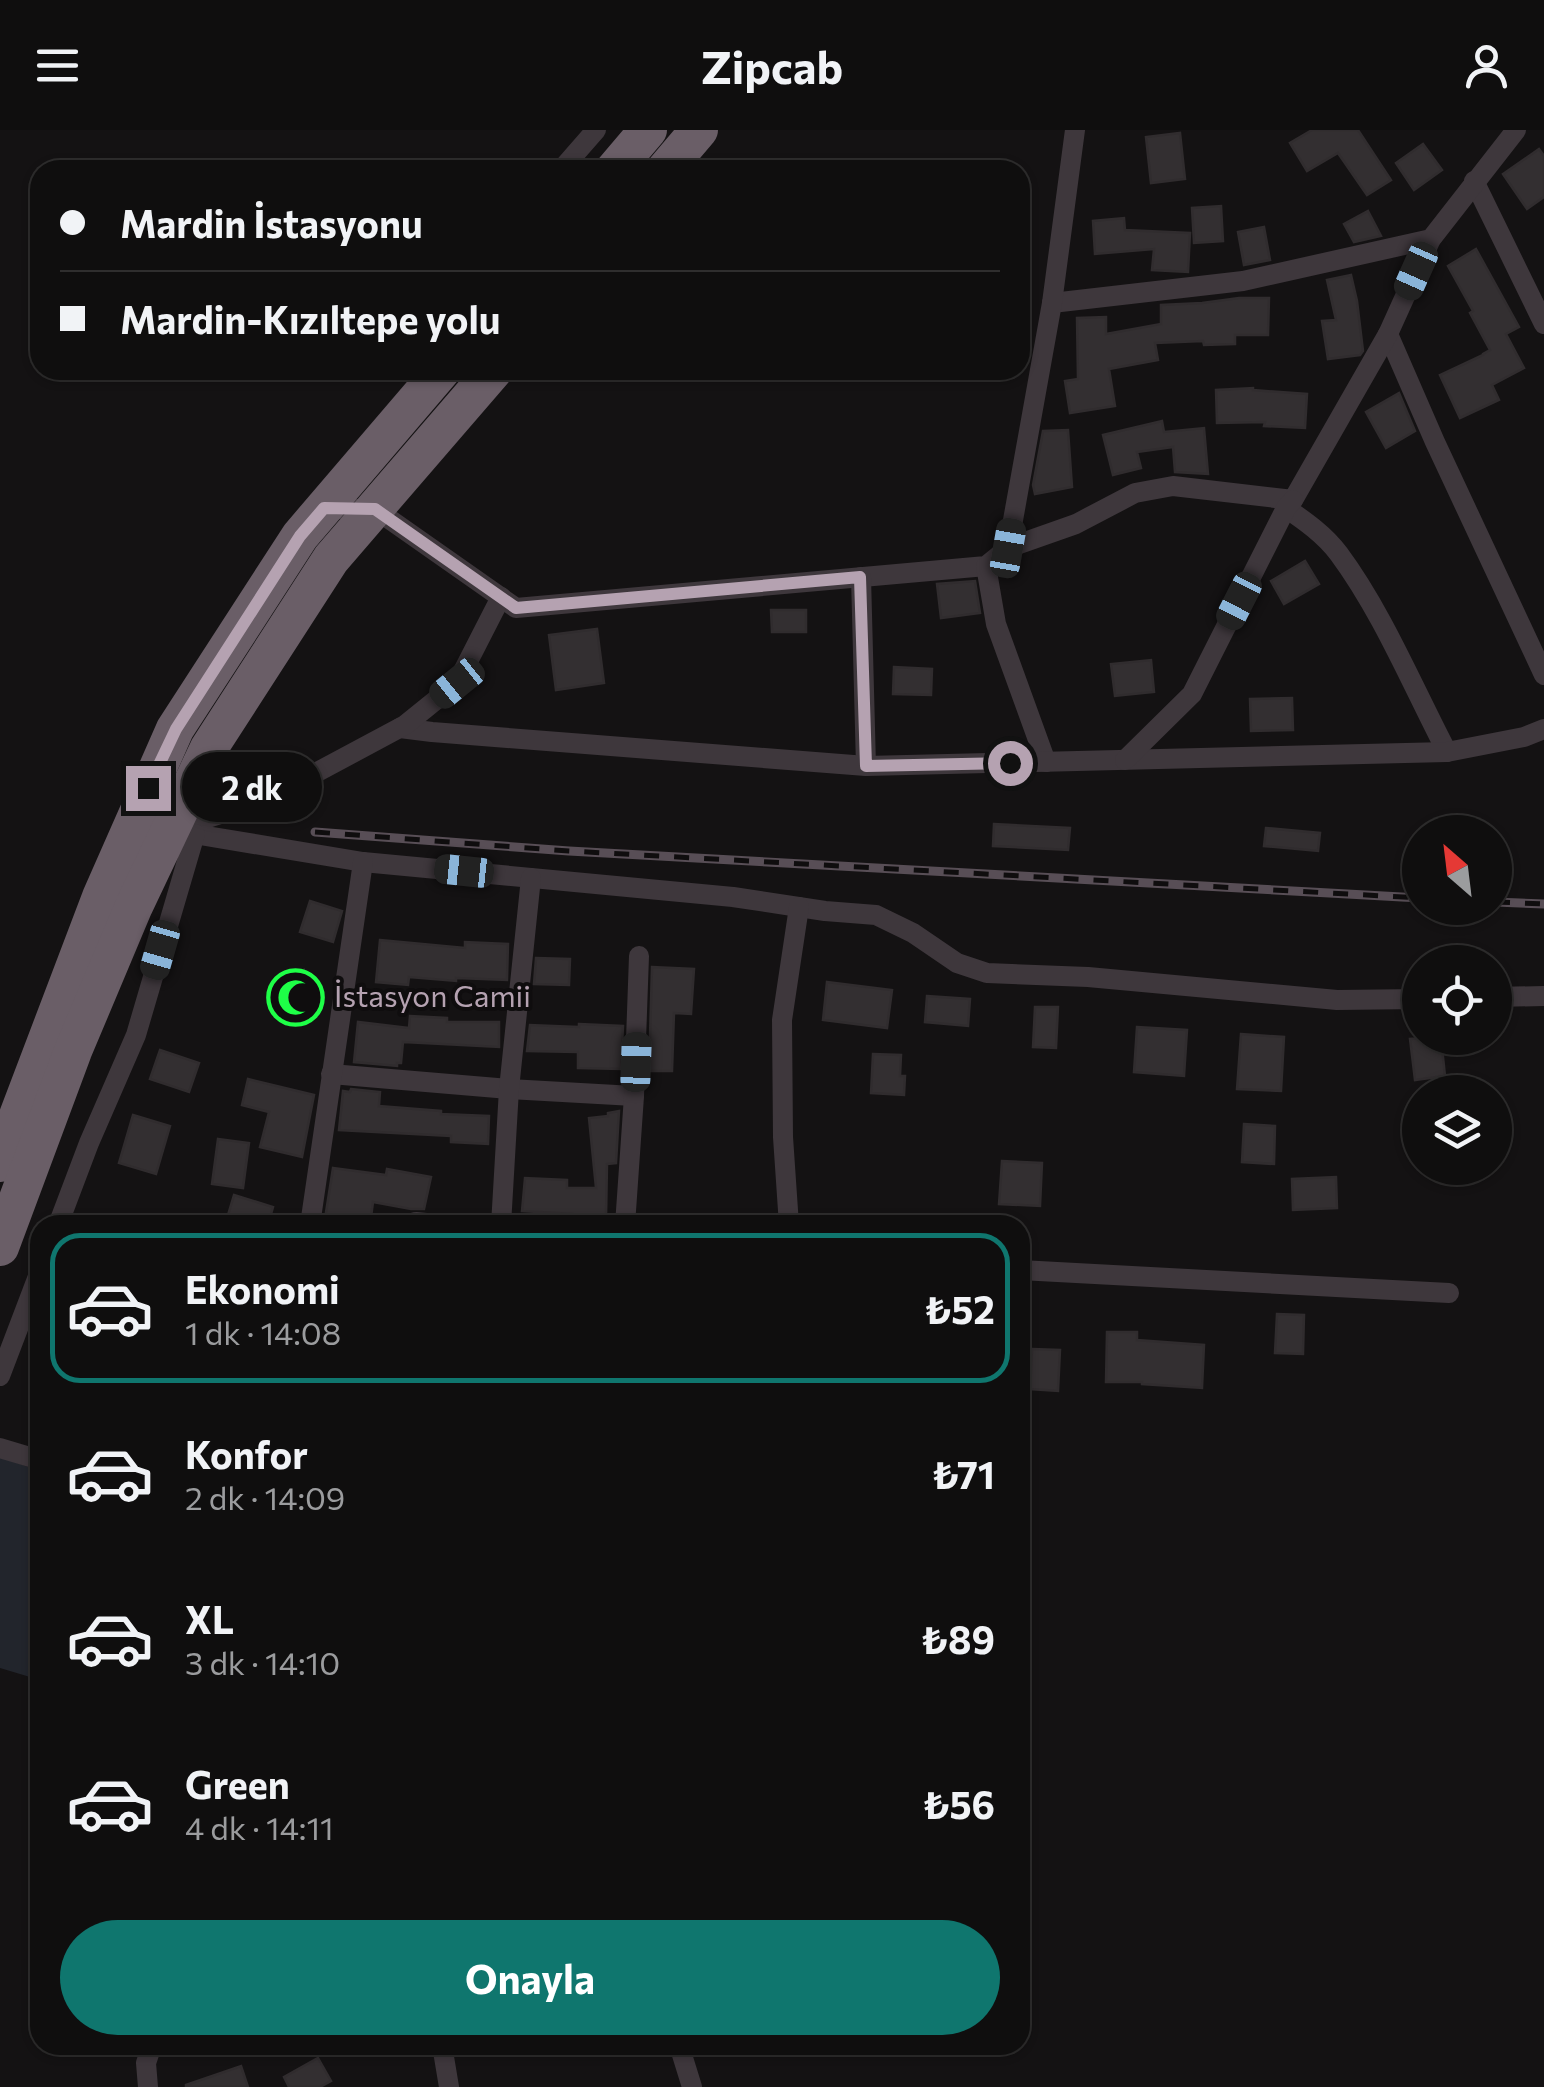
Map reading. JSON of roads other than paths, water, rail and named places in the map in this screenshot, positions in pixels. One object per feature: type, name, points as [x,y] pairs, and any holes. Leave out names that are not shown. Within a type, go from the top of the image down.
[{"type":"highway","points":[[622,160],[648,130]]},
{"type":"highway","points":[[674,160],[699,130]]},
{"type":"highway","points":[[0,1164],[101,897],[176,729],[300,536],[433,380]]},
{"type":"highway","points":[[0,1248],[74,1050],[134,906],[182,832],[209,748],[331,559],[485,380]]},
{"type":"street","points":[[570,160],[596,130]]},
{"type":"street","points":[[1008,548],[1052,302],[1075,130]]},
{"type":"street","points":[[1124,760],[1192,694],[1290,504],[1388,334],[1431,240],[1516,130]]},
{"type":"street","points":[[1474,180],[1544,324]]},
{"type":"street","points":[[1052,302],[1242,281],[1431,240]]},
{"type":"street","points":[[1388,334],[1544,675]]},
{"type":"street","points":[[324,508],[375,509],[516,608],[986,566],[1008,548],[1076,524],[1135,493],[1173,486],[1290,504],[1337,551],[1383,627],[1447,752]]},
{"type":"street","points":[[986,566],[996,624],[1046,762]]},
{"type":"street","points":[[860,577],[866,766]]},
{"type":"street","points":[[182,832],[265,800],[400,728],[457,683],[500,597]]},
{"type":"street","points":[[400,728],[866,766],[1447,752],[1524,737],[1544,729]]},
{"type":"street","points":[[182,832],[362,862],[733,897],[876,915],[913,933],[957,964],[987,974],[1088,977],[1338,1000],[1402,998]]},
{"type":"street","points":[[62,1215],[136,1035],[182,832]]},
{"type":"street","points":[[311,1215],[362,862]]},
{"type":"street","points":[[502,1215],[508,1089],[531,878]]},
{"type":"street","points":[[788,1215],[782,1020],[798,907]]},
{"type":"street","points":[[626,1215],[639,956]]},
{"type":"street","points":[[1512,997],[1544,996]]},
{"type":"street","points":[[331,1074],[634,1096]]},
{"type":"street","points":[[1030,1271],[1450,1293]]},
{"type":"street","points":[[0,1376],[30,1298]]},
{"type":"street","points":[[0,1448],[30,1457]]},
{"type":"street","points":[[148,2087],[149,2055]]},
{"type":"street","points":[[444,2055],[449,2087]]},
{"type":"street","points":[[681,2055],[692,2087]]},
{"type":"railway","points":[[315,832],[569,851],[1402,897]]},
{"type":"railway","points":[[1512,903],[1544,904]]},
{"type":"place","name":"İstasyon Camii","points":[[295,997]]}]
